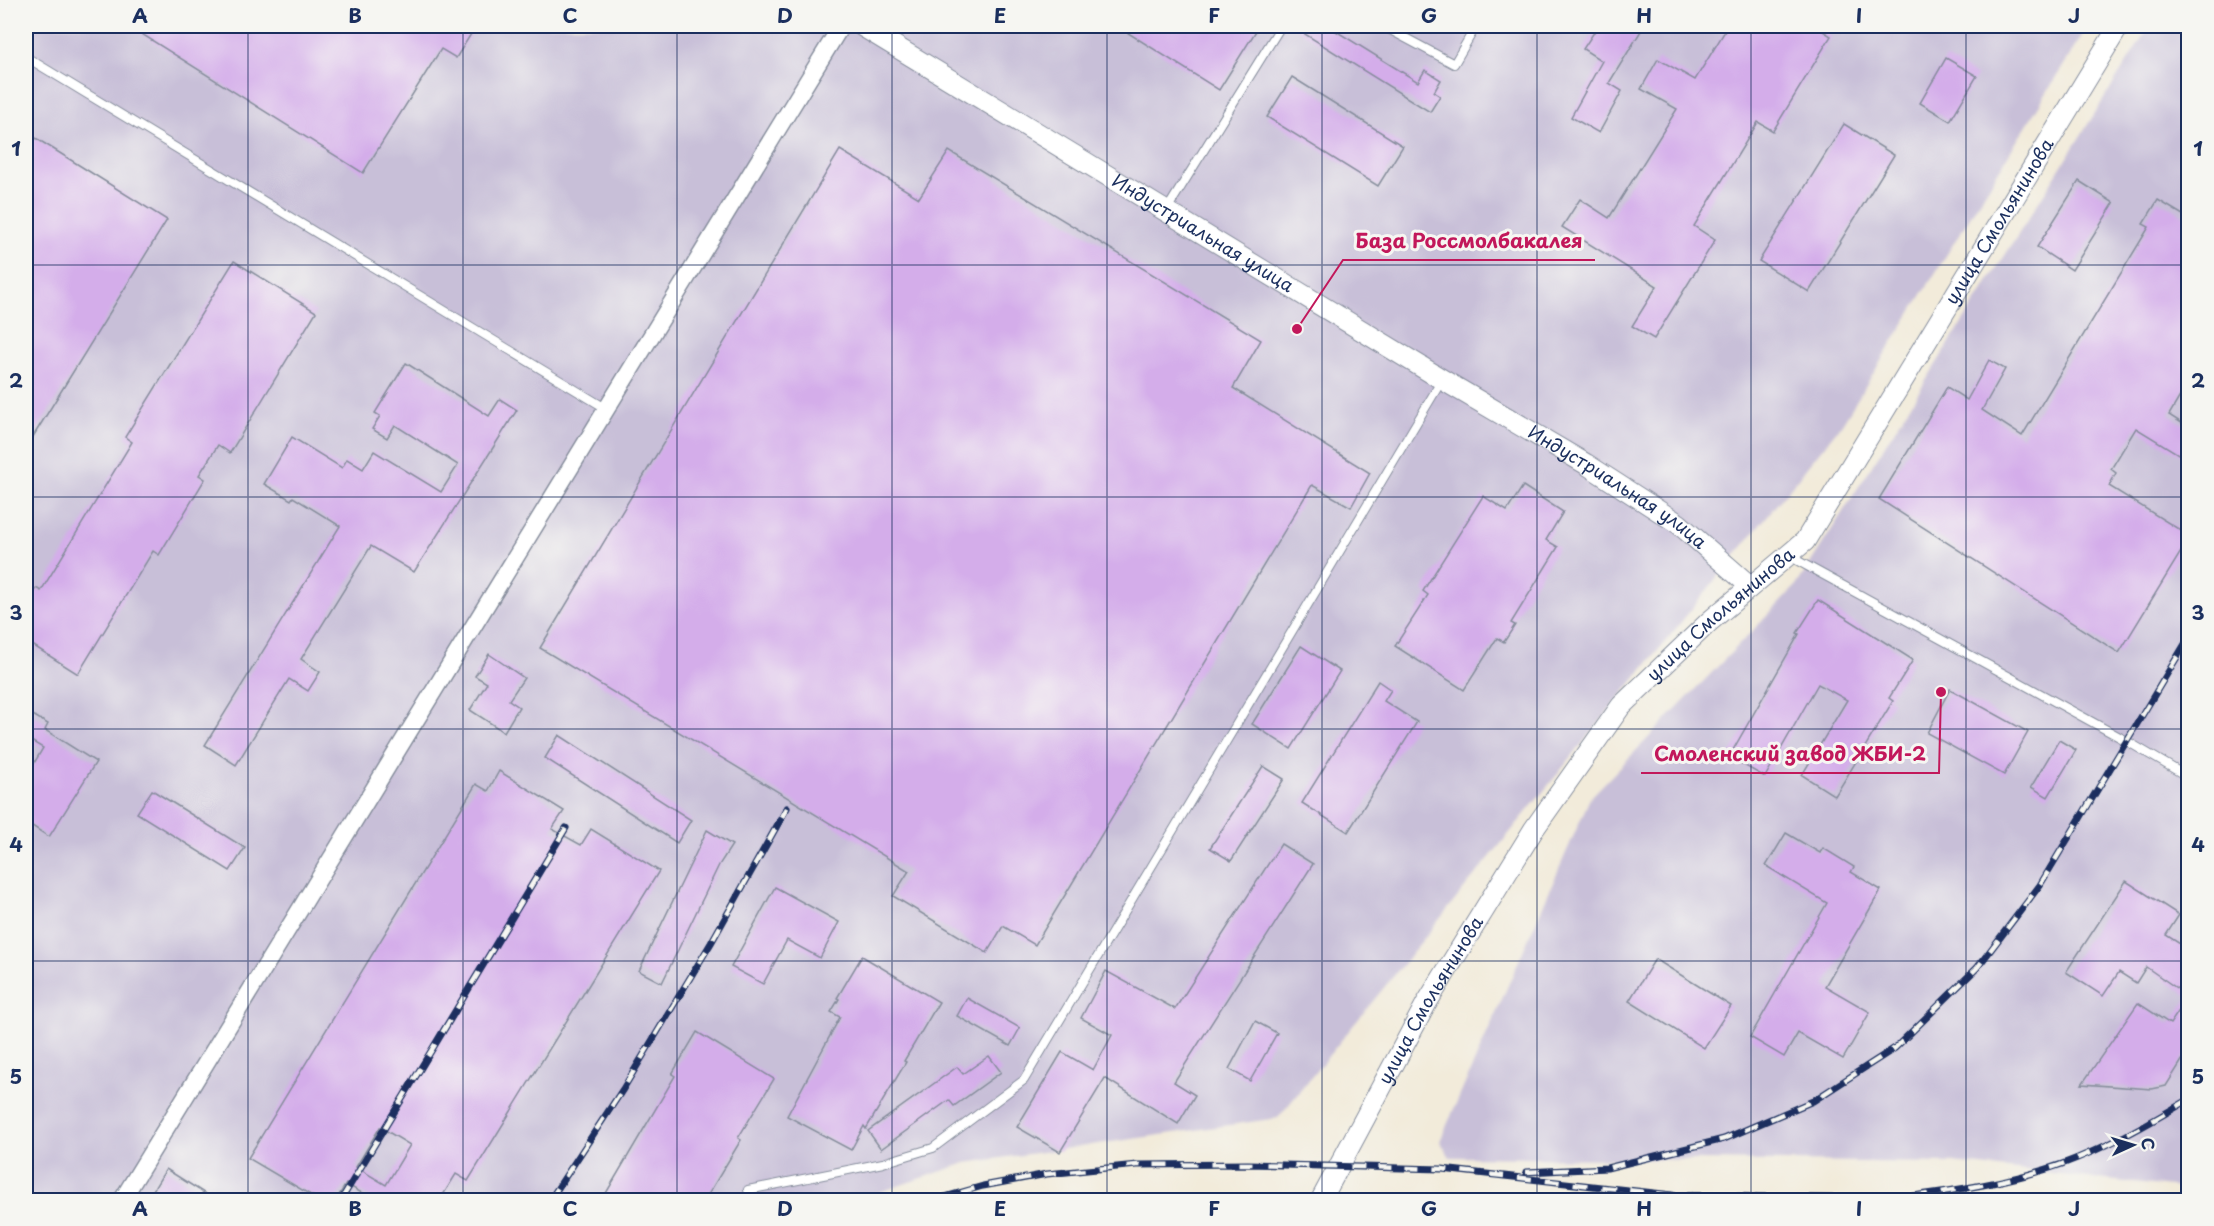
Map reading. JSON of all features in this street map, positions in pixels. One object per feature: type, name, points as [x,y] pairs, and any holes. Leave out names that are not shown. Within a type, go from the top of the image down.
[{"type":"street","points":[[122,1200],[841,26]]},
{"type":"street","name":"Индустриальная улица","points":[[862,26],[1443,380],[1586,464],[1680,524],[1750,586]]},
{"type":"street","name":"улица Смольянинова","points":[[1321,1200],[1426,1004],[1534,829],[1621,706],[1750,586],[1804,541],[2119,26]]},
{"type":"lane","points":[[1166,211],[1281,26]]},
{"type":"lane","points":[[1383,26],[1454,64],[1476,26]]},
{"type":"lane","points":[[26,57],[607,409]]},
{"type":"lane","points":[[748,1190],[883,1163],[933,1148],[1024,1080],[1443,380]]},
{"type":"lane","points":[[1789,555],[2188,777]]},
{"type":"shaded area","points":[[26,26],[2088,26],[1842,424],[1278,1118],[966,1163],[856,1200],[26,1200]]},
{"type":"shaded area","points":[[2150,26],[2188,26],[2188,1189],[1953,1163],[1450,1157],[1440,1141],[1590,798],[1796,586]]},
{"type":"building","points":[[129,26],[476,26],[456,58],[441,49],[363,173]]},
{"type":"building","points":[[1117,26],[1259,26],[1219,90]]},
{"type":"building","points":[[1292,26],[1328,26],[1418,82],[1425,70],[1441,80],[1434,92],[1440,96],[1430,112]]},
{"type":"building","points":[[1598,26],[1644,26],[1609,83],[1622,91],[1599,133],[1571,117],[1602,61],[1583,49]]},
{"type":"building","points":[[1728,26],[1815,26],[1831,36],[1773,131],[1758,122],[1694,226],[1715,240],[1654,339],[1632,326],[1657,286],[1562,227],[1580,199],[1609,218],[1677,109],[1641,89],[1658,59],[1695,80]]},
{"type":"building","points":[[1946,58],[1977,76],[1950,121],[1920,103]]},
{"type":"building","points":[[1292,77],[1403,146],[1378,186],[1267,117]]},
{"type":"building","points":[[1844,124],[1894,155],[1809,292],[1759,261]]},
{"type":"building","points":[[26,132],[167,220],[26,448]]},
{"type":"building","points":[[840,150],[919,198],[949,151],[1261,340],[1233,388],[1370,473],[1351,507],[1312,485],[1035,945],[1003,926],[987,953],[893,896],[909,871],[540,648]]},
{"type":"building","points":[[2079,181],[2114,203],[2072,270],[2037,247]]},
{"type":"building","points":[[2158,200],[2188,218],[2188,383],[2169,415],[2188,427],[2188,460],[2136,428],[2111,469],[2116,473],[2109,486],[2188,535],[2188,554],[2182,550],[2119,653],[1879,499],[1947,387],[1967,400],[1989,360],[2005,369],[1982,410],[2022,436],[2149,227],[2143,224]]},
{"type":"building","points":[[234,261],[316,312],[230,453],[218,445],[199,475],[205,479],[159,555],[153,551],[78,674],[26,641],[26,604],[36,588],[41,591],[132,442],[125,437]]},
{"type":"building","points":[[406,363],[489,416],[500,399],[517,410],[414,572],[371,546],[301,659],[320,672],[308,691],[289,679],[236,765],[205,745],[340,526],[293,497],[291,500],[264,484],[292,437],[342,468],[347,459],[363,469],[374,451],[441,492],[458,465],[395,425],[387,438],[372,429],[380,416],[375,413]]},
{"type":"building","points":[[1523,486],[1563,512],[1546,540],[1558,547],[1511,623],[1515,625],[1504,642],[1497,638],[1464,690],[1395,646],[1428,595],[1423,591],[1483,496],[1507,511]]},
{"type":"building","points":[[1818,600],[1913,660],[1889,698],[1893,701],[1835,796],[1802,775],[1847,700],[1818,684],[1765,777],[1729,757],[1799,634],[1797,633]]},
{"type":"building","points":[[1301,646],[1340,671],[1291,749],[1252,724]]},
{"type":"building","points":[[489,654],[524,678],[509,700],[519,707],[504,732],[470,710],[487,683],[475,676]]},
{"type":"building","points":[[1378,681],[1391,690],[1384,701],[1417,722],[1348,832],[1302,803]]},
{"type":"building","points":[[1950,689],[2028,732],[2004,775],[1927,733]]},
{"type":"building","points":[[26,711],[48,724],[45,730],[96,762],[49,837],[26,822],[26,777],[43,748],[26,738]]},
{"type":"building","points":[[559,735],[691,820],[677,843],[545,758]]},
{"type":"building","points":[[2059,740],[2076,750],[2048,797],[2031,787]]},
{"type":"building","points":[[1263,766],[1284,779],[1231,861],[1210,848]]},
{"type":"building","points":[[499,771],[564,811],[552,829],[581,845],[591,829],[659,871],[468,1181],[456,1174],[440,1200],[374,1200],[346,1184],[336,1200],[319,1200],[248,1158],[476,784],[488,791]],"holes":[[[380,1127],[410,1145],[386,1185],[356,1167]]]},
{"type":"building","points":[[152,790],[245,848],[230,871],[137,813]]},
{"type":"building","points":[[707,830],[732,845],[719,865],[662,983],[639,971]]},
{"type":"building","points":[[1786,833],[1820,853],[1823,848],[1854,867],[1851,872],[1881,890],[1825,986],[1870,1012],[1843,1059],[1798,1033],[1784,1057],[1750,1037],[1827,903],[1766,866]]},
{"type":"building","points":[[1281,844],[1313,864],[1174,1082],[1195,1095],[1178,1124],[1105,1078],[1060,1152],[1017,1127],[1062,1052],[1093,1070],[1112,1035],[1081,1018],[1106,971],[1175,1009]]},
{"type":"building","points":[[2126,881],[2179,915],[2166,935],[2188,949],[2188,996],[2146,967],[2136,983],[2119,972],[2103,996],[2066,972]]},
{"type":"building","points":[[775,887],[839,922],[820,958],[787,940],[763,984],[731,967]]},
{"type":"building","points":[[862,956],[939,1002],[904,1061],[906,1062],[851,1150],[787,1116],[840,1017],[831,1012]]},
{"type":"building","points":[[1655,959],[1731,1006],[1704,1048],[1629,1001]]},
{"type":"building","points":[[2188,997],[2188,1051],[2166,1086],[2152,1089],[2082,1084],[2138,1003],[2170,1024]]},
{"type":"building","points":[[967,998],[1020,1028],[1010,1046],[957,1016]]},
{"type":"building","points":[[1255,1021],[1277,1033],[1250,1081],[1229,1069]]},
{"type":"building","points":[[697,1032],[774,1079],[738,1138],[741,1140],[705,1200],[602,1200],[675,1076],[672,1074]]},
{"type":"building","points":[[989,1056],[1001,1072],[954,1106],[949,1100],[881,1149],[868,1131],[957,1067],[963,1074]]},
{"type":"building","points":[[166,1169],[215,1200],[147,1200]]},
{"type":"railway","points":[[1526,1172],[1607,1168],[1724,1139],[1813,1101],[1895,1048],[1977,968],[2040,885],[2188,639]]},
{"type":"railway","points":[[550,1200],[623,1089],[711,943],[787,808]]},
{"type":"railway","points":[[341,1200],[566,828]]},
{"type":"railway","points":[[1914,1196],[2007,1180],[2062,1164],[2095,1151],[2188,1100]]},
{"type":"railway","points":[[934,1200],[983,1186],[1047,1174],[1137,1165],[1248,1164],[1442,1169],[1672,1195],[1923,1200]]},
{"type":"place","name":"База Россмолбакалея","points":[[1297,329]]},
{"type":"place","name":"Смоленский завод ЖБИ-2","points":[[1941,692]]}]
